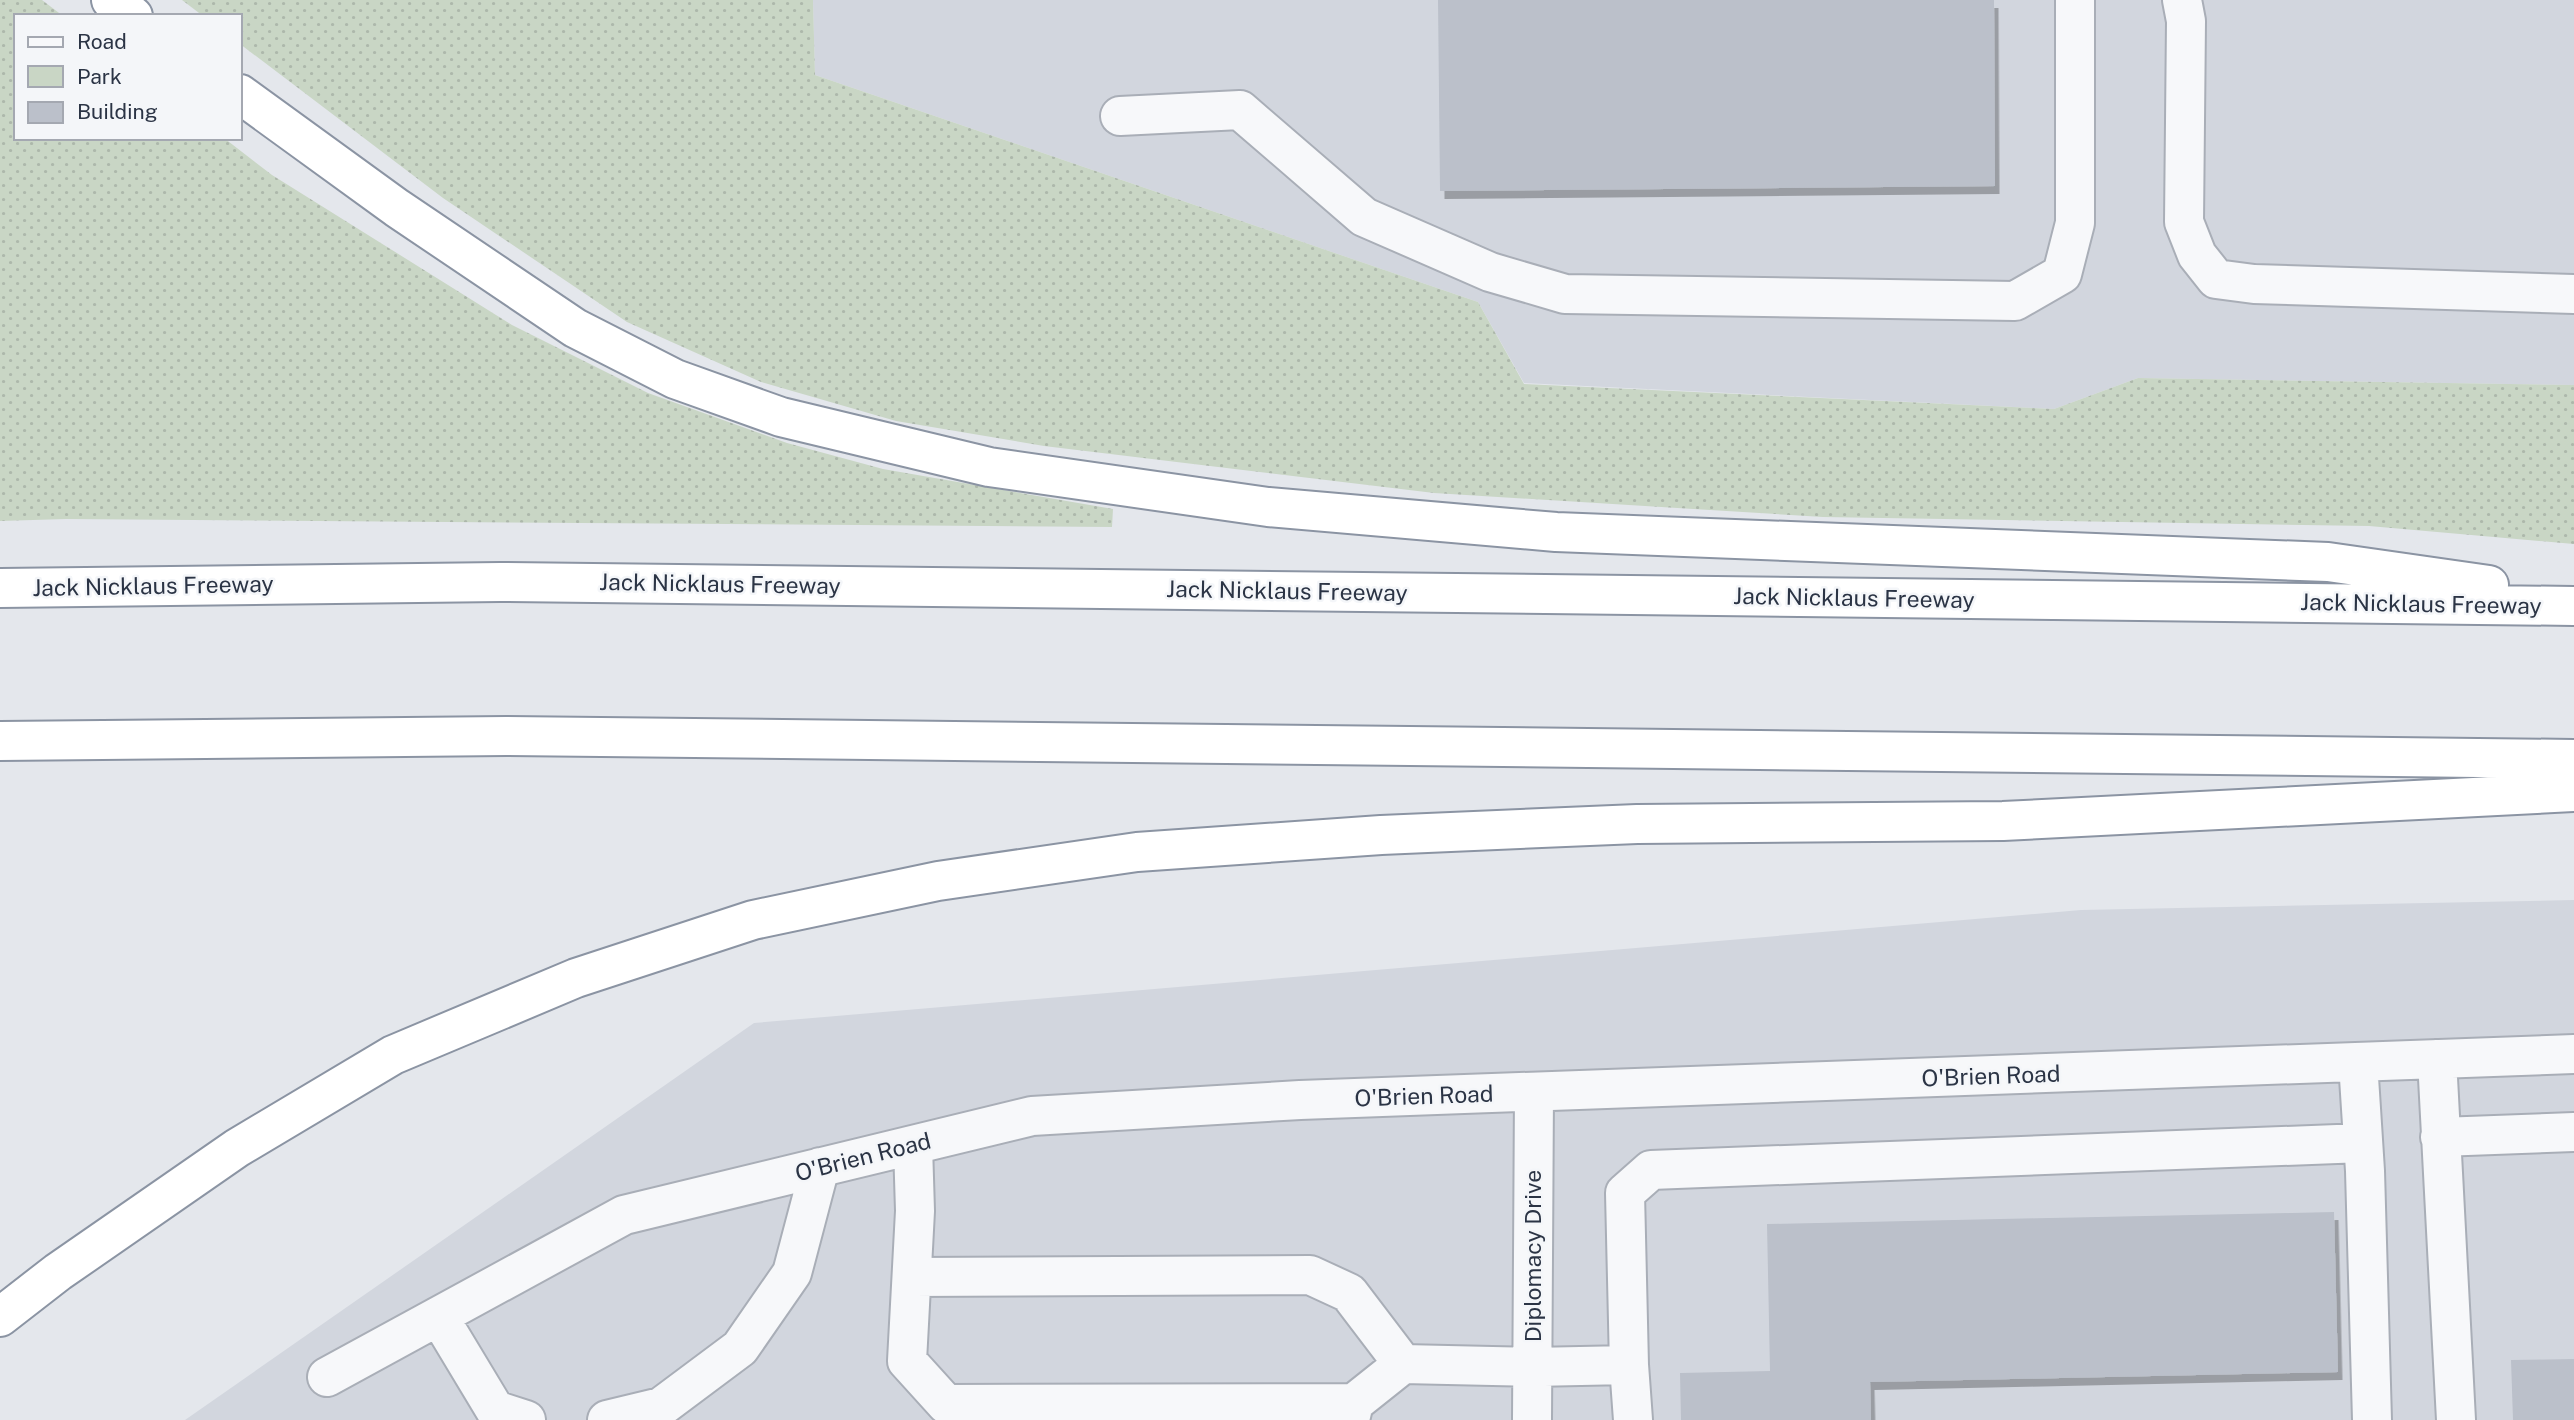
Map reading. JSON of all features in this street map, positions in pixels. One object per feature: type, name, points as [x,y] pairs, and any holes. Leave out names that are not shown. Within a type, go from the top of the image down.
[{"type":"highway","points":[[111,0],[130,14]]},
{"type":"highway","points":[[242,95],[397,208],[575,328],[675,379],[781,418],[989,467],[1268,507],[1556,532],[2328,562],[2574,597]]},
{"type":"highway","name":"Jack Nicklaus Freeway","points":[[0,588],[500,582],[2574,606]]},
{"type":"highway","points":[[0,741],[506,736],[2574,759]]},
{"type":"highway","points":[[0,1317],[58,1272],[237,1148],[394,1055],[576,978],[740,924],[938,881],[1138,852],[1381,835],[1637,824],[2003,821],[2574,792]]},
{"type":"street","points":[[1120,116],[1240,110],[1364,217],[1490,272],[1565,294],[2015,301],[2062,274],[2075,223],[2075,0]]},
{"type":"street","points":[[2182,0],[2186,22],[2185,222],[2197,256],[2216,279],[2254,284],[2574,294]]},
{"type":"street","name":"O'Brien Road","points":[[327,1377],[624,1215],[1032,1116],[1300,1100],[2574,1054]]},
{"type":"street","points":[[2437,1059],[2456,1420]]},
{"type":"street","points":[[2358,1062],[2372,1420]]},
{"type":"street","name":"Diplomacy Drive","points":[[1532,1420],[1534,1093]]},
{"type":"street","points":[[2440,1137],[2574,1132]]},
{"type":"street","points":[[1633,1420],[1625,1193],[1651,1170],[2363,1143]]},
{"type":"street","points":[[913,1145],[915,1211],[906,1361],[946,1404],[1352,1411],[1403,1364],[1629,1366]]},
{"type":"street","points":[[607,1420],[662,1407],[740,1348],[792,1273],[820,1167]]},
{"type":"street","points":[[912,1276],[1310,1275],[1349,1293],[1403,1364]]},
{"type":"street","points":[[439,1317],[495,1410],[526,1420]]},
{"type":"shaded area","points":[[813,0],[2574,0],[2574,385],[2138,378],[2054,409],[1524,383],[1478,302],[815,75]]},
{"type":"shaded area","points":[[2574,900],[2574,1420],[185,1420],[754,1023],[2081,910]]},
{"type":"green space","points":[[0,0],[42,0],[60,14],[14,14],[14,140],[227,140],[272,175],[512,325],[648,393],[787,443],[883,469],[1113,509],[1112,527],[66,519],[0,521]]},
{"type":"green space","points":[[182,0],[813,0],[815,75],[1478,302],[1524,384],[2054,409],[2138,378],[2574,385],[2574,544],[2369,526],[1823,517],[1434,493],[1044,446],[896,421],[761,382],[627,322],[443,198],[242,46],[242,14],[200,14]]},
{"type":"building","points":[[1438,0],[1994,0],[1995,186],[1440,191]]},
{"type":"building","points":[[2334,1212],[2338,1372],[1870,1382],[1871,1420],[1681,1420],[1680,1373],[1770,1371],[1767,1224]]},
{"type":"building","points":[[2574,1359],[2574,1420],[2513,1420],[2511,1360]]}]
